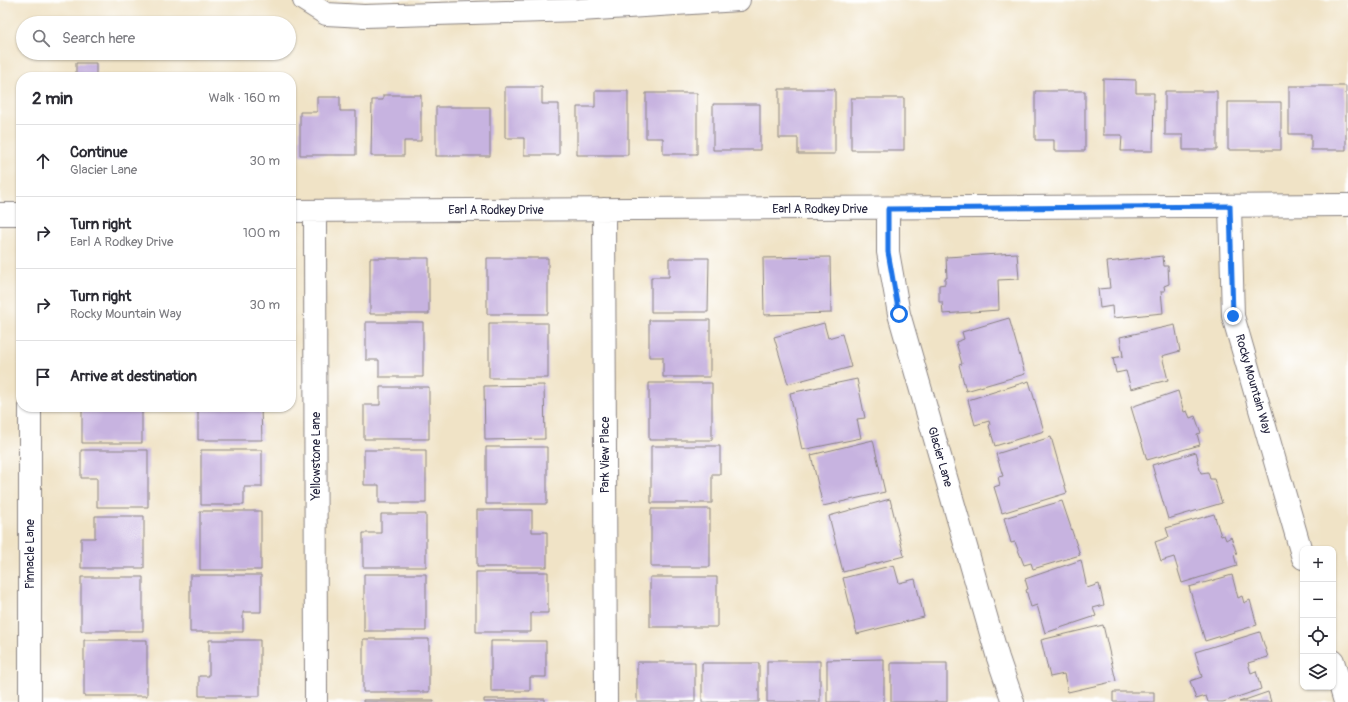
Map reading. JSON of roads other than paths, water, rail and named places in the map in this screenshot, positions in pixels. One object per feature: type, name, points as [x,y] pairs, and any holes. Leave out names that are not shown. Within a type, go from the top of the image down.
[{"type":"street","points":[[304,0],[326,14],[364,16],[739,0]]},
{"type":"street","name":"Earl A Rodkey Drive","points":[[296,211],[888,209],[1348,205]]},
{"type":"street","name":"Rocky Mountain Way","points":[[1230,206],[1233,316],[1300,548]]},
{"type":"street","name":"Park View Place","points":[[604,209],[606,702]]},
{"type":"street","name":"Glacier Lane","points":[[888,209],[888,252],[899,314],[998,658],[1013,702]]},
{"type":"street","name":"Yellowstone Lane","points":[[315,211],[316,702]]},
{"type":"street","points":[[0,214],[16,214]]},
{"type":"street","name":"Pinnacle Lane","points":[[30,412],[30,702]]},
{"type":"street","points":[[1336,671],[1345,702]]}]
